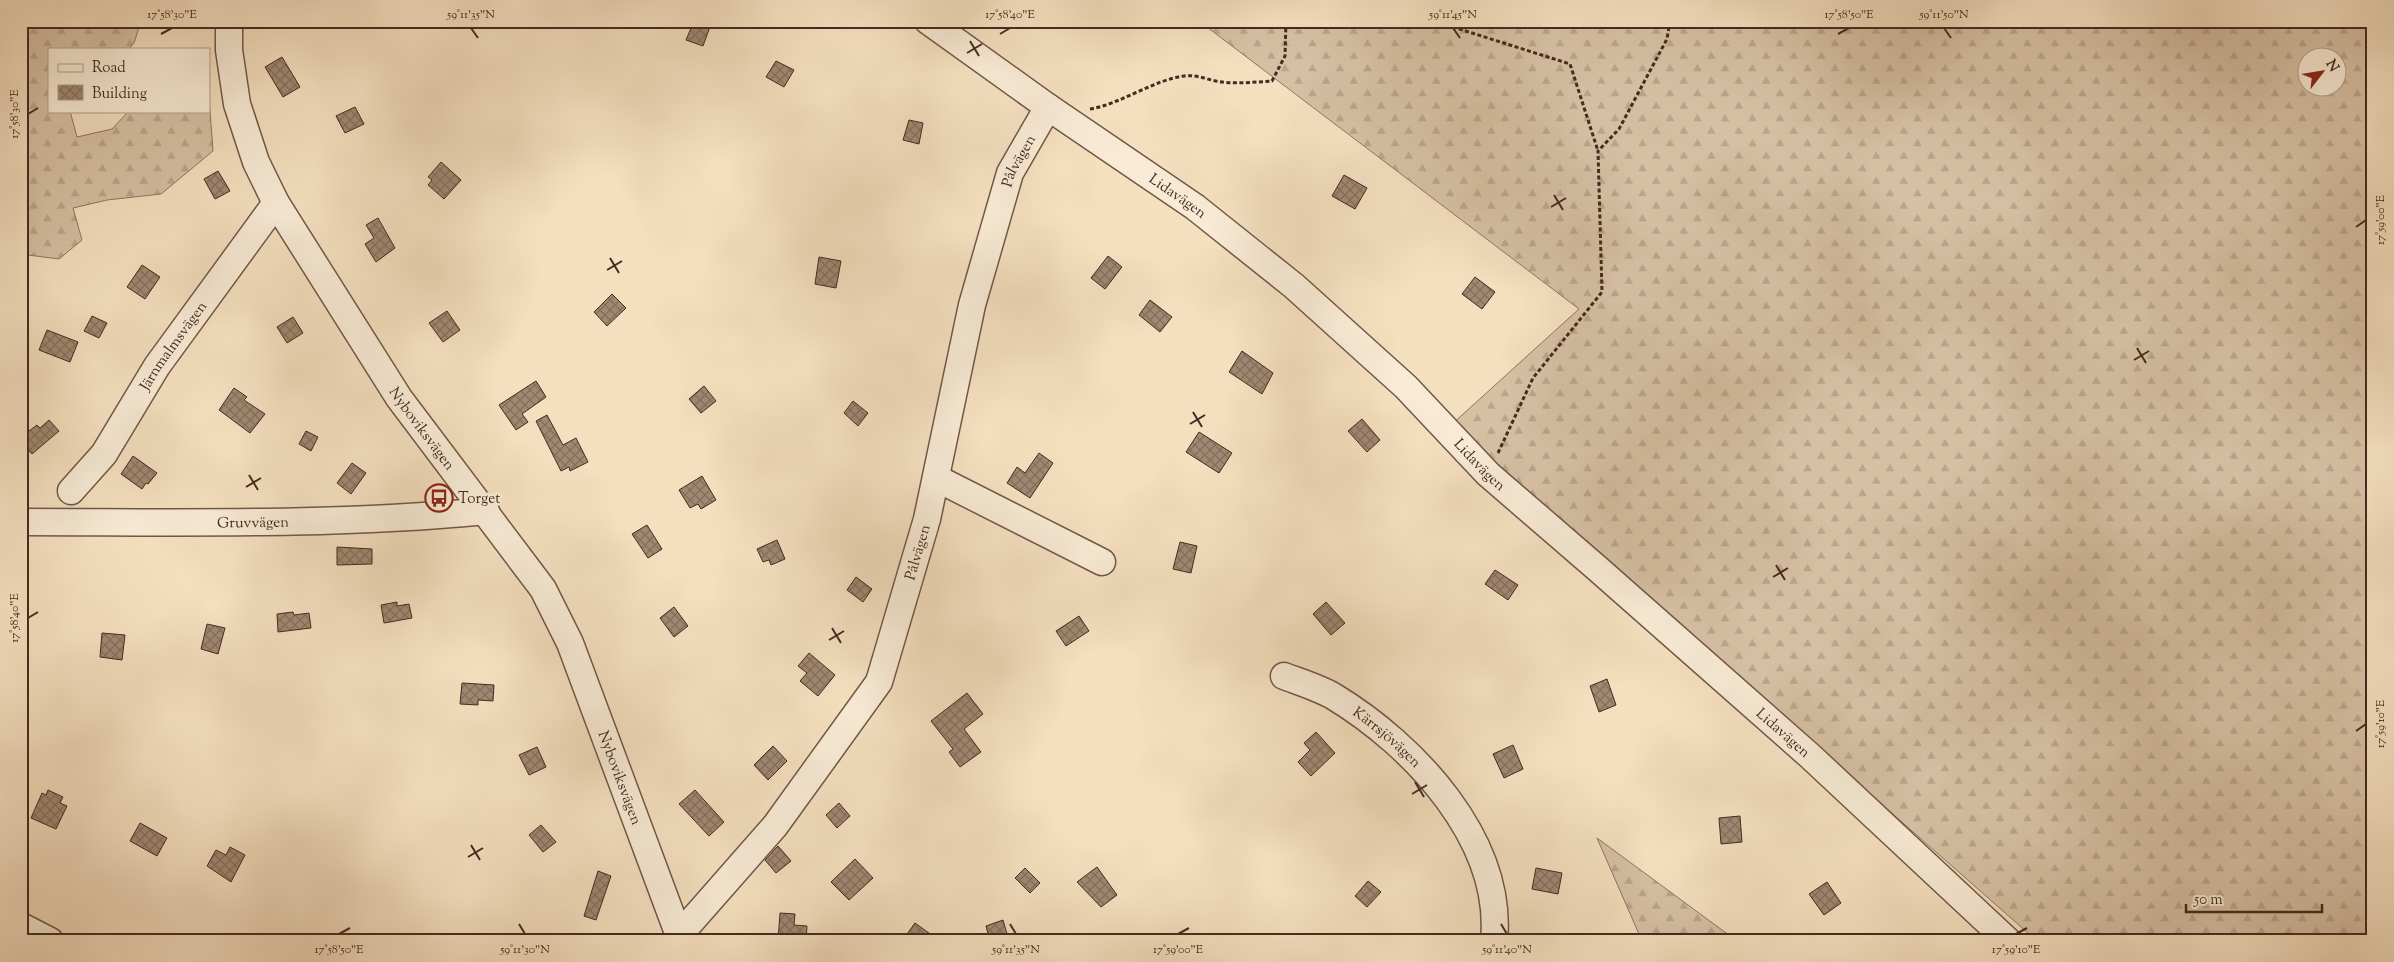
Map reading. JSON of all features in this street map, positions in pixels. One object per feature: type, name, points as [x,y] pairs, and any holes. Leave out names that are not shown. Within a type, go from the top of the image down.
[{"type":"street","name":"Nyboviksvägen","points":[[229,21],[229,50],[237,104],[256,162],[276,202],[399,398],[543,589],[559,618],[603,728],[678,939]]},
{"type":"street","name":"Lidavägen","points":[[928,21],[1072,124],[1195,207],[1294,286],[1406,387],[1488,474],[1598,568],[1810,756],[2008,941]]},
{"type":"street","name":"Pålvägen","points":[[678,939],[775,826],[879,682],[927,519],[972,306],[1010,173],[1048,107]]},
{"type":"street","name":"Järnmalmsvägen","points":[[71,491],[104,454],[157,366],[276,202]]},
{"type":"street","points":[[936,478],[1102,562]]},
{"type":"street","name":"Gruvvägen","points":[[31,517],[217,522],[427,516],[486,511]]},
{"type":"street","name":"Kärrsjövägen","points":[[1284,676],[1332,696],[1399,744],[1449,799],[1484,863],[1496,924],[1494,941]]},
{"type":"street","points":[[21,926],[50,941]]},
{"type":"path","points":[[1072,124],[1078,115],[1091,109],[1106,106],[1138,92],[1184,76],[1201,77],[1220,82],[1272,81],[1285,56],[1286,21]]},
{"type":"path","points":[[1434,21],[1570,64],[1598,151],[1602,292],[1533,378],[1488,474]]},
{"type":"path","points":[[1598,151],[1619,129],[1667,39],[1670,21]]},
{"type":"green space","points":[[21,21],[141,21],[134,43],[130,48],[48,48],[48,112],[70,112],[77,137],[112,129],[128,112],[210,110],[213,151],[161,194],[107,200],[73,208],[82,240],[59,259],[28,255],[26,281],[21,283],[21,108],[26,101],[21,79]]},
{"type":"green space","points":[[1199,21],[2373,21],[2373,941],[2037,941],[1451,425],[1579,309]]},
{"type":"green space","points":[[1597,838],[1737,941],[1642,941]]},
{"type":"building","points":[[694,21],[712,21],[703,46],[686,40]]},
{"type":"building","points":[[282,57],[300,87],[283,97],[265,67]]},
{"type":"building","points":[[776,61],[794,70],[784,87],[766,77]]},
{"type":"building","points":[[355,107],[364,124],[345,133],[336,116]]},
{"type":"building","points":[[909,120],[923,123],[919,144],[903,140]]},
{"type":"building","points":[[441,162],[461,180],[444,199],[428,185],[432,180],[428,177]]},
{"type":"building","points":[[218,171],[230,191],[215,199],[204,179]]},
{"type":"building","points":[[1344,175],[1367,188],[1355,209],[1332,196]]},
{"type":"building","points":[[378,218],[395,248],[376,262],[365,244],[374,238],[366,225]]},
{"type":"building","points":[[1108,256],[1122,267],[1105,289],[1091,278]]},
{"type":"building","points":[[819,257],[841,261],[836,288],[815,284]]},
{"type":"building","points":[[142,265],[160,277],[145,299],[127,287]]},
{"type":"building","points":[[1475,277],[1495,292],[1482,309],[1462,294]]},
{"type":"building","points":[[612,294],[626,308],[607,326],[594,312]]},
{"type":"building","points":[[1150,300],[1172,317],[1160,332],[1139,315]]},
{"type":"building","points":[[447,311],[460,330],[443,342],[429,323]]},
{"type":"building","points":[[92,316],[107,323],[99,338],[84,331]]},
{"type":"building","points":[[293,317],[303,333],[287,343],[277,327]]},
{"type":"building","points":[[47,330],[78,342],[70,362],[39,350]]},
{"type":"building","points":[[1242,351],[1273,373],[1262,394],[1229,372]]},
{"type":"building","points":[[536,381],[546,397],[522,414],[528,422],[516,430],[499,405]]},
{"type":"building","points":[[704,386],[716,401],[701,413],[689,399]]},
{"type":"building","points":[[234,388],[247,397],[244,400],[265,414],[250,433],[219,410]]},
{"type":"building","points":[[853,401],[868,413],[858,426],[844,413]]},
{"type":"building","points":[[547,415],[563,445],[576,438],[588,462],[570,471],[569,467],[561,471],[536,421]]},
{"type":"building","points":[[1362,419],[1380,440],[1367,452],[1348,431]]},
{"type":"building","points":[[49,420],[59,431],[32,454],[21,442],[21,437],[37,425],[40,428]]},
{"type":"building","points":[[306,431],[318,437],[311,451],[299,444]]},
{"type":"building","points":[[1199,432],[1232,453],[1219,473],[1186,452]]},
{"type":"building","points":[[1039,453],[1053,463],[1030,498],[1007,483],[1017,467],[1025,473]]},
{"type":"building","points":[[133,456],[157,473],[142,489],[121,474]]},
{"type":"building","points":[[352,463],[366,473],[351,494],[337,483]]},
{"type":"building","points":[[702,476],[716,500],[701,509],[698,504],[690,508],[679,490]]},
{"type":"building","points":[[647,525],[662,549],[648,558],[632,534]]},
{"type":"building","points":[[777,540],[785,559],[771,565],[769,560],[763,562],[757,549]]},
{"type":"building","points":[[1180,542],[1197,546],[1191,573],[1173,569]]},
{"type":"building","points":[[337,547],[372,549],[372,564],[337,565]]},
{"type":"building","points":[[1495,570],[1518,585],[1508,600],[1485,584]]},
{"type":"building","points":[[856,577],[872,589],[863,602],[847,590]]},
{"type":"building","points":[[397,602],[397,606],[409,604],[412,618],[384,623],[381,605]]},
{"type":"building","points":[[1326,602],[1345,623],[1331,635],[1313,614]]},
{"type":"building","points":[[674,607],[688,626],[674,637],[660,618]]},
{"type":"building","points":[[293,612],[294,615],[309,613],[311,628],[278,632],[277,614]]},
{"type":"building","points":[[1079,616],[1089,631],[1066,646],[1056,631]]},
{"type":"building","points":[[207,624],[225,628],[218,654],[201,649]]},
{"type":"building","points":[[102,633],[125,635],[122,660],[100,657]]},
{"type":"building","points":[[809,653],[835,675],[818,696],[800,681],[807,673],[798,666]]},
{"type":"building","points":[[1607,679],[1616,705],[1599,712],[1590,686]]},
{"type":"building","points":[[462,683],[494,685],[493,701],[478,700],[478,705],[460,704]]},
{"type":"building","points":[[967,693],[983,714],[964,729],[981,752],[960,767],[949,752],[953,749],[931,721]]},
{"type":"building","points":[[1316,732],[1335,753],[1311,776],[1298,762],[1310,750],[1304,743]]},
{"type":"building","points":[[1513,745],[1523,769],[1504,778],[1493,754]]},
{"type":"building","points":[[773,746],[787,761],[768,780],[754,765]]},
{"type":"building","points":[[537,747],[546,767],[529,775],[519,755]]},
{"type":"building","points":[[48,790],[63,797],[60,803],[67,806],[56,829],[31,818],[42,793],[46,795]]},
{"type":"building","points":[[695,790],[724,822],[709,836],[679,804]]},
{"type":"building","points":[[839,803],[850,816],[837,828],[826,815]]},
{"type":"building","points":[[1740,816],[1742,842],[1721,844],[1719,818]]},
{"type":"building","points":[[140,823],[167,838],[157,856],[130,841]]},
{"type":"building","points":[[541,825],[556,842],[543,852],[529,835]]},
{"type":"building","points":[[778,846],[791,861],[776,873],[765,860]]},
{"type":"building","points":[[230,847],[245,855],[231,882],[207,866],[216,850],[226,855]]},
{"type":"building","points":[[855,859],[873,878],[849,900],[831,882]]},
{"type":"building","points":[[1097,867],[1117,895],[1101,907],[1077,882]]},
{"type":"building","points":[[1025,868],[1040,883],[1030,893],[1015,878]]},
{"type":"building","points":[[1536,868],[1562,873],[1558,894],[1532,889]]},
{"type":"building","points":[[598,871],[611,876],[596,920],[584,916]]},
{"type":"building","points":[[1368,881],[1381,892],[1367,907],[1355,896]]},
{"type":"building","points":[[1827,882],[1841,903],[1824,915],[1809,894]]},
{"type":"building","points":[[780,913],[795,914],[794,925],[807,926],[806,941],[778,941]]},
{"type":"building","points":[[1003,920],[1009,941],[990,941],[986,926]]},
{"type":"building","points":[[915,923],[940,941],[902,941]]},
{"type":"place","name":"Torget","points":[[439,498]]}]
